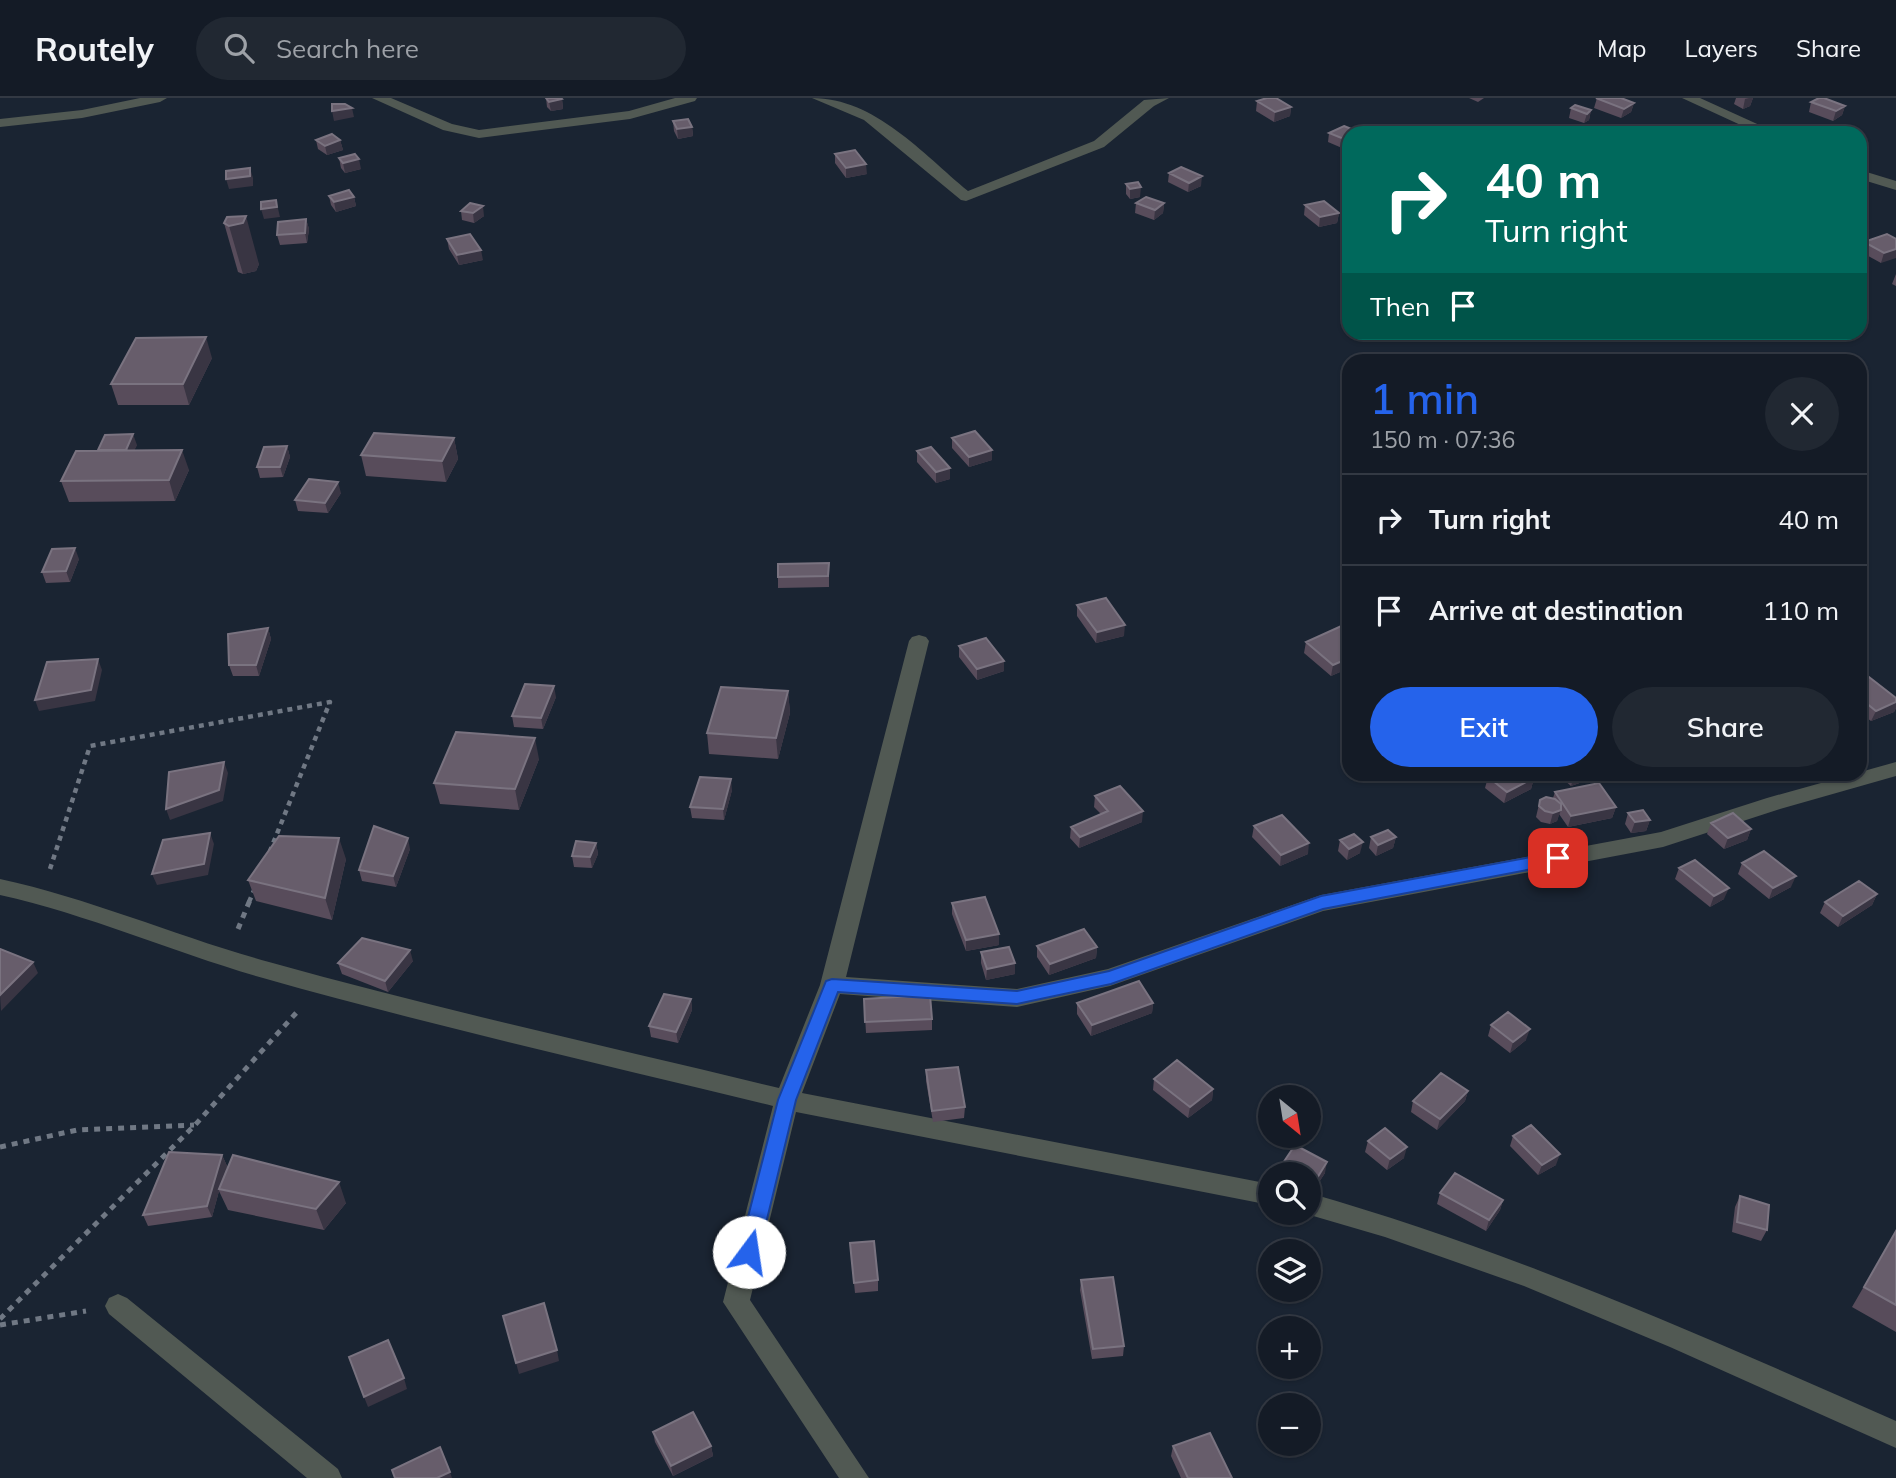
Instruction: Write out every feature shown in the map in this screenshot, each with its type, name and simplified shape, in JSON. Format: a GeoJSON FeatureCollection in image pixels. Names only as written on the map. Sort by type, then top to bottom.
{"type":"FeatureCollection","features":[{"type":"Feature","properties":{"kind":"street"},"geometry":{"type":"LineString","coordinates":[[0,123],[82,114],[160,98]]}},
{"type":"Feature","properties":{"kind":"street"},"geometry":{"type":"LineString","coordinates":[[379,98],[448,127],[479,134],[630,116],[690,98]]}},
{"type":"Feature","properties":{"kind":"street"},"geometry":{"type":"LineString","coordinates":[[819,98],[869,117],[966,197],[1098,144],[1149,103],[1162,98]]}},
{"type":"Feature","properties":{"kind":"street"},"geometry":{"type":"LineString","coordinates":[[1689,98],[1754,126]]}},
{"type":"Feature","properties":{"kind":"street"},"geometry":{"type":"LineString","coordinates":[[1867,176],[1896,186]]}},
{"type":"Feature","properties":{"kind":"street"},"geometry":{"type":"LineString","coordinates":[[855,1478],[736,1302],[787,1100],[832,985],[919,641]]}},
{"type":"Feature","properties":{"kind":"street"},"geometry":{"type":"LineString","coordinates":[[1867,778],[1896,769]]}},
{"type":"Feature","properties":{"kind":"street"},"geometry":{"type":"LineString","coordinates":[[832,985],[1017,998],[1111,977],[1321,903],[1663,839],[1856,781]]}},
{"type":"Feature","properties":{"kind":"street"},"geometry":{"type":"LineString","coordinates":[[0,887],[41,896],[226,959],[322,986],[787,1100],[1258,1192]]}},
{"type":"Feature","properties":{"kind":"street"},"geometry":{"type":"LineString","coordinates":[[1321,1207],[1468,1252],[1574,1293],[1896,1435]]}},
{"type":"Feature","properties":{"kind":"street"},"geometry":{"type":"LineString","coordinates":[[118,1306],[328,1478]]}},
{"type":"Feature","properties":{"kind":"path"},"geometry":{"type":"LineString","coordinates":[[41,896],[90,746],[330,702],[268,856]]}},
{"type":"Feature","properties":{"kind":"path"},"geometry":{"type":"LineString","coordinates":[[226,959],[257,882]]}},
{"type":"Feature","properties":{"kind":"path"},"geometry":{"type":"LineString","coordinates":[[0,1319],[195,1125],[322,986]]}},
{"type":"Feature","properties":{"kind":"path"},"geometry":{"type":"LineString","coordinates":[[0,1147],[77,1130],[195,1125]]}},
{"type":"Feature","properties":{"kind":"path"},"geometry":{"type":"LineString","coordinates":[[0,1325],[118,1306]]}},
{"type":"Feature","properties":{"kind":"building"},"geometry":{"type":"Polygon","coordinates":[[[546,98],[561,98],[562,99],[549,102],[546,98]]]}},
{"type":"Feature","properties":{"kind":"building"},"geometry":{"type":"Polygon","coordinates":[[[1276,98],[1291,107],[1275,112],[1257,101],[1276,98]]]}},
{"type":"Feature","properties":{"kind":"building"},"geometry":{"type":"Polygon","coordinates":[[[1596,98],[1621,98],[1634,103],[1624,109],[1596,98]]]}},
{"type":"Feature","properties":{"kind":"building"},"geometry":{"type":"Polygon","coordinates":[[[1819,98],[1845,106],[1836,111],[1811,102],[1819,98]]]}},
{"type":"Feature","properties":{"kind":"building"},"geometry":{"type":"Polygon","coordinates":[[[332,104],[345,104],[352,108],[332,111],[332,104]]]}},
{"type":"Feature","properties":{"kind":"building"},"geometry":{"type":"Polygon","coordinates":[[[1575,105],[1591,110],[1587,114],[1571,108],[1575,105]]]}},
{"type":"Feature","properties":{"kind":"building"},"geometry":{"type":"Polygon","coordinates":[[[688,119],[692,127],[677,129],[673,121],[688,119]]]}},
{"type":"Feature","properties":{"kind":"building"},"geometry":{"type":"Polygon","coordinates":[[[1342,127],[1342,138],[1329,133],[1342,127]]]}},
{"type":"Feature","properties":{"kind":"building"},"geometry":{"type":"Polygon","coordinates":[[[332,134],[340,140],[325,146],[316,140],[332,134]]]}},
{"type":"Feature","properties":{"kind":"building"},"geometry":{"type":"Polygon","coordinates":[[[855,150],[866,164],[846,168],[835,154],[855,150]]]}},
{"type":"Feature","properties":{"kind":"building"},"geometry":{"type":"Polygon","coordinates":[[[355,154],[359,159],[343,163],[339,158],[355,154]]]}},
{"type":"Feature","properties":{"kind":"building"},"geometry":{"type":"Polygon","coordinates":[[[1181,167],[1202,176],[1189,183],[1169,173],[1181,167]]]}},
{"type":"Feature","properties":{"kind":"building"},"geometry":{"type":"Polygon","coordinates":[[[250,168],[250,176],[226,179],[226,171],[250,168]]]}},
{"type":"Feature","properties":{"kind":"building"},"geometry":{"type":"Polygon","coordinates":[[[1138,182],[1141,187],[1130,189],[1126,184],[1138,182]]]}},
{"type":"Feature","properties":{"kind":"building"},"geometry":{"type":"Polygon","coordinates":[[[349,190],[354,197],[334,202],[329,196],[349,190]]]}},
{"type":"Feature","properties":{"kind":"building"},"geometry":{"type":"Polygon","coordinates":[[[1146,197],[1164,203],[1155,210],[1136,203],[1146,197]]]}},
{"type":"Feature","properties":{"kind":"building"},"geometry":{"type":"Polygon","coordinates":[[[276,200],[277,207],[261,209],[261,202],[276,200]]]}},
{"type":"Feature","properties":{"kind":"building"},"geometry":{"type":"Polygon","coordinates":[[[1324,201],[1339,213],[1320,217],[1305,205],[1324,201]]]}},
{"type":"Feature","properties":{"kind":"building"},"geometry":{"type":"Polygon","coordinates":[[[470,203],[483,206],[473,213],[461,211],[470,203]]]}},
{"type":"Feature","properties":{"kind":"building"},"geometry":{"type":"Polygon","coordinates":[[[246,216],[243,223],[229,226],[224,223],[227,217],[246,216]]]}},
{"type":"Feature","properties":{"kind":"building"},"geometry":{"type":"Polygon","coordinates":[[[306,219],[305,233],[277,235],[278,222],[306,219]]]}},
{"type":"Feature","properties":{"kind":"building"},"geometry":{"type":"Polygon","coordinates":[[[470,234],[481,250],[457,255],[447,239],[470,234]]]}},
{"type":"Feature","properties":{"kind":"building"},"geometry":{"type":"Polygon","coordinates":[[[1887,234],[1896,239],[1896,249],[1884,253],[1867,244],[1867,241],[1887,234]]]}},
{"type":"Feature","properties":{"kind":"building"},"geometry":{"type":"Polygon","coordinates":[[[206,337],[183,384],[111,384],[136,338],[206,337]]]}},
{"type":"Feature","properties":{"kind":"building"},"geometry":{"type":"Polygon","coordinates":[[[975,431],[992,450],[969,457],[952,438],[975,431]]]}},
{"type":"Feature","properties":{"kind":"building"},"geometry":{"type":"Polygon","coordinates":[[[374,433],[454,438],[442,461],[361,455],[374,433]]]}},
{"type":"Feature","properties":{"kind":"building"},"geometry":{"type":"Polygon","coordinates":[[[133,434],[126,450],[98,450],[105,435],[133,434]]]}},
{"type":"Feature","properties":{"kind":"building"},"geometry":{"type":"Polygon","coordinates":[[[287,446],[280,467],[257,467],[264,447],[287,446]]]}},
{"type":"Feature","properties":{"kind":"building"},"geometry":{"type":"Polygon","coordinates":[[[931,447],[950,468],[936,472],[917,451],[931,447]]]}},
{"type":"Feature","properties":{"kind":"building"},"geometry":{"type":"Polygon","coordinates":[[[182,450],[169,480],[61,481],[76,451],[182,450]]]}},
{"type":"Feature","properties":{"kind":"building"},"geometry":{"type":"Polygon","coordinates":[[[309,479],[338,482],[325,503],[295,500],[309,479]]]}},
{"type":"Feature","properties":{"kind":"building"},"geometry":{"type":"Polygon","coordinates":[[[75,548],[66,571],[42,572],[52,549],[75,548]]]}},
{"type":"Feature","properties":{"kind":"building"},"geometry":{"type":"Polygon","coordinates":[[[829,563],[828,576],[778,577],[778,564],[829,563]]]}},
{"type":"Feature","properties":{"kind":"building"},"geometry":{"type":"Polygon","coordinates":[[[1106,598],[1125,625],[1097,632],[1077,605],[1106,598]]]}},
{"type":"Feature","properties":{"kind":"building"},"geometry":{"type":"Polygon","coordinates":[[[1342,626],[1342,661],[1333,665],[1306,642],[1342,626]]]}},
{"type":"Feature","properties":{"kind":"building"},"geometry":{"type":"Polygon","coordinates":[[[268,628],[256,665],[229,665],[228,634],[268,628]]]}},
{"type":"Feature","properties":{"kind":"building"},"geometry":{"type":"Polygon","coordinates":[[[986,638],[1004,661],[977,669],[959,646],[986,638]]]}},
{"type":"Feature","properties":{"kind":"building"},"geometry":{"type":"Polygon","coordinates":[[[98,659],[91,690],[35,700],[47,662],[98,659]]]}},
{"type":"Feature","properties":{"kind":"building"},"geometry":{"type":"Polygon","coordinates":[[[1867,675],[1896,698],[1896,702],[1876,711],[1867,704],[1867,675]]]}},
{"type":"Feature","properties":{"kind":"building"},"geometry":{"type":"Polygon","coordinates":[[[525,684],[554,686],[541,718],[512,716],[525,684]]]}},
{"type":"Feature","properties":{"kind":"building"},"geometry":{"type":"Polygon","coordinates":[[[721,687],[788,691],[776,738],[707,733],[721,687]]]}},
{"type":"Feature","properties":{"kind":"building"},"geometry":{"type":"Polygon","coordinates":[[[456,732],[535,738],[515,789],[434,783],[456,732]]]}},
{"type":"Feature","properties":{"kind":"building"},"geometry":{"type":"Polygon","coordinates":[[[224,762],[219,790],[166,809],[169,772],[224,762]]]}},
{"type":"Feature","properties":{"kind":"building"},"geometry":{"type":"Polygon","coordinates":[[[700,777],[731,779],[723,809],[690,807],[700,777]]]}},
{"type":"Feature","properties":{"kind":"building"},"geometry":{"type":"Polygon","coordinates":[[[1493,781],[1528,781],[1507,792],[1493,781]]]}},
{"type":"Feature","properties":{"kind":"building"},"geometry":{"type":"Polygon","coordinates":[[[1599,783],[1616,807],[1571,816],[1555,792],[1599,783]]]}},
{"type":"Feature","properties":{"kind":"building"},"geometry":{"type":"Polygon","coordinates":[[[1120,786],[1143,811],[1080,837],[1071,827],[1108,811],[1095,796],[1120,786]]]}},
{"type":"Feature","properties":{"kind":"building"},"geometry":{"type":"Polygon","coordinates":[[[1546,797],[1561,804],[1561,810],[1553,813],[1539,806],[1540,800],[1546,797]]]}},
{"type":"Feature","properties":{"kind":"building"},"geometry":{"type":"Polygon","coordinates":[[[1643,810],[1650,820],[1635,822],[1628,813],[1643,810]]]}},
{"type":"Feature","properties":{"kind":"building"},"geometry":{"type":"Polygon","coordinates":[[[1733,813],[1751,829],[1728,838],[1711,823],[1733,813]]]}},
{"type":"Feature","properties":{"kind":"building"},"geometry":{"type":"Polygon","coordinates":[[[1282,815],[1309,843],[1281,855],[1254,826],[1282,815]]]}},
{"type":"Feature","properties":{"kind":"building"},"geometry":{"type":"Polygon","coordinates":[[[374,826],[408,838],[393,876],[359,870],[374,826]]]}},
{"type":"Feature","properties":{"kind":"building"},"geometry":{"type":"Polygon","coordinates":[[[1388,830],[1396,837],[1378,845],[1371,837],[1388,830]]]}},
{"type":"Feature","properties":{"kind":"building"},"geometry":{"type":"Polygon","coordinates":[[[210,833],[204,864],[152,874],[163,840],[210,833]]]}},
{"type":"Feature","properties":{"kind":"building"},"geometry":{"type":"Polygon","coordinates":[[[1354,834],[1363,842],[1349,849],[1340,840],[1354,834]]]}},
{"type":"Feature","properties":{"kind":"building"},"geometry":{"type":"Polygon","coordinates":[[[279,836],[339,838],[325,898],[248,880],[279,836]]]}},
{"type":"Feature","properties":{"kind":"building"},"geometry":{"type":"Polygon","coordinates":[[[576,841],[596,843],[590,857],[572,856],[576,841]]]}},
{"type":"Feature","properties":{"kind":"building"},"geometry":{"type":"Polygon","coordinates":[[[1764,851],[1796,876],[1773,888],[1742,863],[1764,851]]]}},
{"type":"Feature","properties":{"kind":"building"},"geometry":{"type":"Polygon","coordinates":[[[1695,860],[1729,888],[1714,896],[1679,868],[1695,860]]]}},
{"type":"Feature","properties":{"kind":"building"},"geometry":{"type":"Polygon","coordinates":[[[1859,881],[1877,894],[1843,916],[1825,902],[1859,881]]]}},
{"type":"Feature","properties":{"kind":"building"},"geometry":{"type":"Polygon","coordinates":[[[985,897],[999,934],[966,940],[952,903],[985,897]]]}},
{"type":"Feature","properties":{"kind":"building"},"geometry":{"type":"Polygon","coordinates":[[[1084,929],[1097,947],[1050,964],[1037,946],[1084,929]]]}},
{"type":"Feature","properties":{"kind":"building"},"geometry":{"type":"Polygon","coordinates":[[[362,938],[410,950],[385,981],[338,963],[362,938]]]}},
{"type":"Feature","properties":{"kind":"building"},"geometry":{"type":"Polygon","coordinates":[[[1009,947],[1015,963],[987,969],[981,952],[1009,947]]]}},
{"type":"Feature","properties":{"kind":"building"},"geometry":{"type":"Polygon","coordinates":[[[0,949],[33,962],[0,995],[0,949]]]}},
{"type":"Feature","properties":{"kind":"building"},"geometry":{"type":"Polygon","coordinates":[[[1139,981],[1153,1003],[1092,1025],[1077,1003],[1139,981]]]}},
{"type":"Feature","properties":{"kind":"building"},"geometry":{"type":"Polygon","coordinates":[[[664,994],[691,999],[676,1032],[649,1026],[664,994]]]}},
{"type":"Feature","properties":{"kind":"building"},"geometry":{"type":"Polygon","coordinates":[[[930,995],[932,1019],[865,1022],[864,999],[930,995]]]}},
{"type":"Feature","properties":{"kind":"building"},"geometry":{"type":"Polygon","coordinates":[[[1508,1012],[1530,1029],[1513,1042],[1491,1025],[1508,1012]]]}},
{"type":"Feature","properties":{"kind":"building"},"geometry":{"type":"Polygon","coordinates":[[[1177,1060],[1213,1089],[1190,1107],[1154,1079],[1177,1060]]]}},
{"type":"Feature","properties":{"kind":"building"},"geometry":{"type":"Polygon","coordinates":[[[958,1067],[965,1107],[932,1111],[926,1070],[958,1067]]]}},
{"type":"Feature","properties":{"kind":"building"},"geometry":{"type":"Polygon","coordinates":[[[1441,1073],[1468,1091],[1440,1119],[1413,1101],[1441,1073]]]}},
{"type":"Feature","properties":{"kind":"building"},"geometry":{"type":"Polygon","coordinates":[[[1531,1125],[1560,1154],[1542,1165],[1513,1136],[1531,1125]]]}},
{"type":"Feature","properties":{"kind":"building"},"geometry":{"type":"Polygon","coordinates":[[[1385,1128],[1407,1147],[1390,1159],[1368,1141],[1385,1128]]]}},
{"type":"Feature","properties":{"kind":"building"},"geometry":{"type":"Polygon","coordinates":[[[1293,1148],[1301,1148],[1327,1162],[1321,1172],[1321,1162],[1284,1162],[1293,1148]]]}},
{"type":"Feature","properties":{"kind":"building"},"geometry":{"type":"Polygon","coordinates":[[[169,1152],[222,1155],[207,1206],[143,1215],[169,1152]]]}},
{"type":"Feature","properties":{"kind":"building"},"geometry":{"type":"Polygon","coordinates":[[[233,1155],[339,1182],[316,1209],[219,1189],[233,1155]]]}},
{"type":"Feature","properties":{"kind":"building"},"geometry":{"type":"Polygon","coordinates":[[[1455,1173],[1503,1200],[1489,1220],[1440,1193],[1455,1173]]]}},
{"type":"Feature","properties":{"kind":"building"},"geometry":{"type":"Polygon","coordinates":[[[1740,1196],[1769,1205],[1767,1230],[1737,1222],[1740,1196]]]}},
{"type":"Feature","properties":{"kind":"building"},"geometry":{"type":"Polygon","coordinates":[[[1896,1231],[1896,1305],[1864,1287],[1896,1231]]]}},
{"type":"Feature","properties":{"kind":"building"},"geometry":{"type":"Polygon","coordinates":[[[874,1241],[878,1280],[854,1283],[850,1243],[874,1241]]]}},
{"type":"Feature","properties":{"kind":"building"},"geometry":{"type":"Polygon","coordinates":[[[1113,1277],[1124,1346],[1093,1349],[1081,1280],[1113,1277]]]}},
{"type":"Feature","properties":{"kind":"building"},"geometry":{"type":"Polygon","coordinates":[[[544,1303],[557,1350],[516,1363],[503,1316],[544,1303]]]}},
{"type":"Feature","properties":{"kind":"building"},"geometry":{"type":"Polygon","coordinates":[[[388,1340],[404,1378],[364,1397],[349,1357],[388,1340]]]}},
{"type":"Feature","properties":{"kind":"building"},"geometry":{"type":"Polygon","coordinates":[[[693,1412],[711,1446],[671,1466],[653,1432],[693,1412]]]}},
{"type":"Feature","properties":{"kind":"building"},"geometry":{"type":"Polygon","coordinates":[[[1210,1433],[1232,1478],[1188,1478],[1173,1446],[1210,1433]]]}},
{"type":"Feature","properties":{"kind":"building"},"geometry":{"type":"Polygon","coordinates":[[[440,1447],[450,1472],[437,1478],[395,1478],[392,1470],[440,1447]]]}},
{"type":"Feature","properties":{"kind":"route"},"geometry":{"type":"LineString","coordinates":[[749,1252],[787,1100],[832,985],[1017,998],[1111,977],[1321,903],[1558,858]]}}]}
